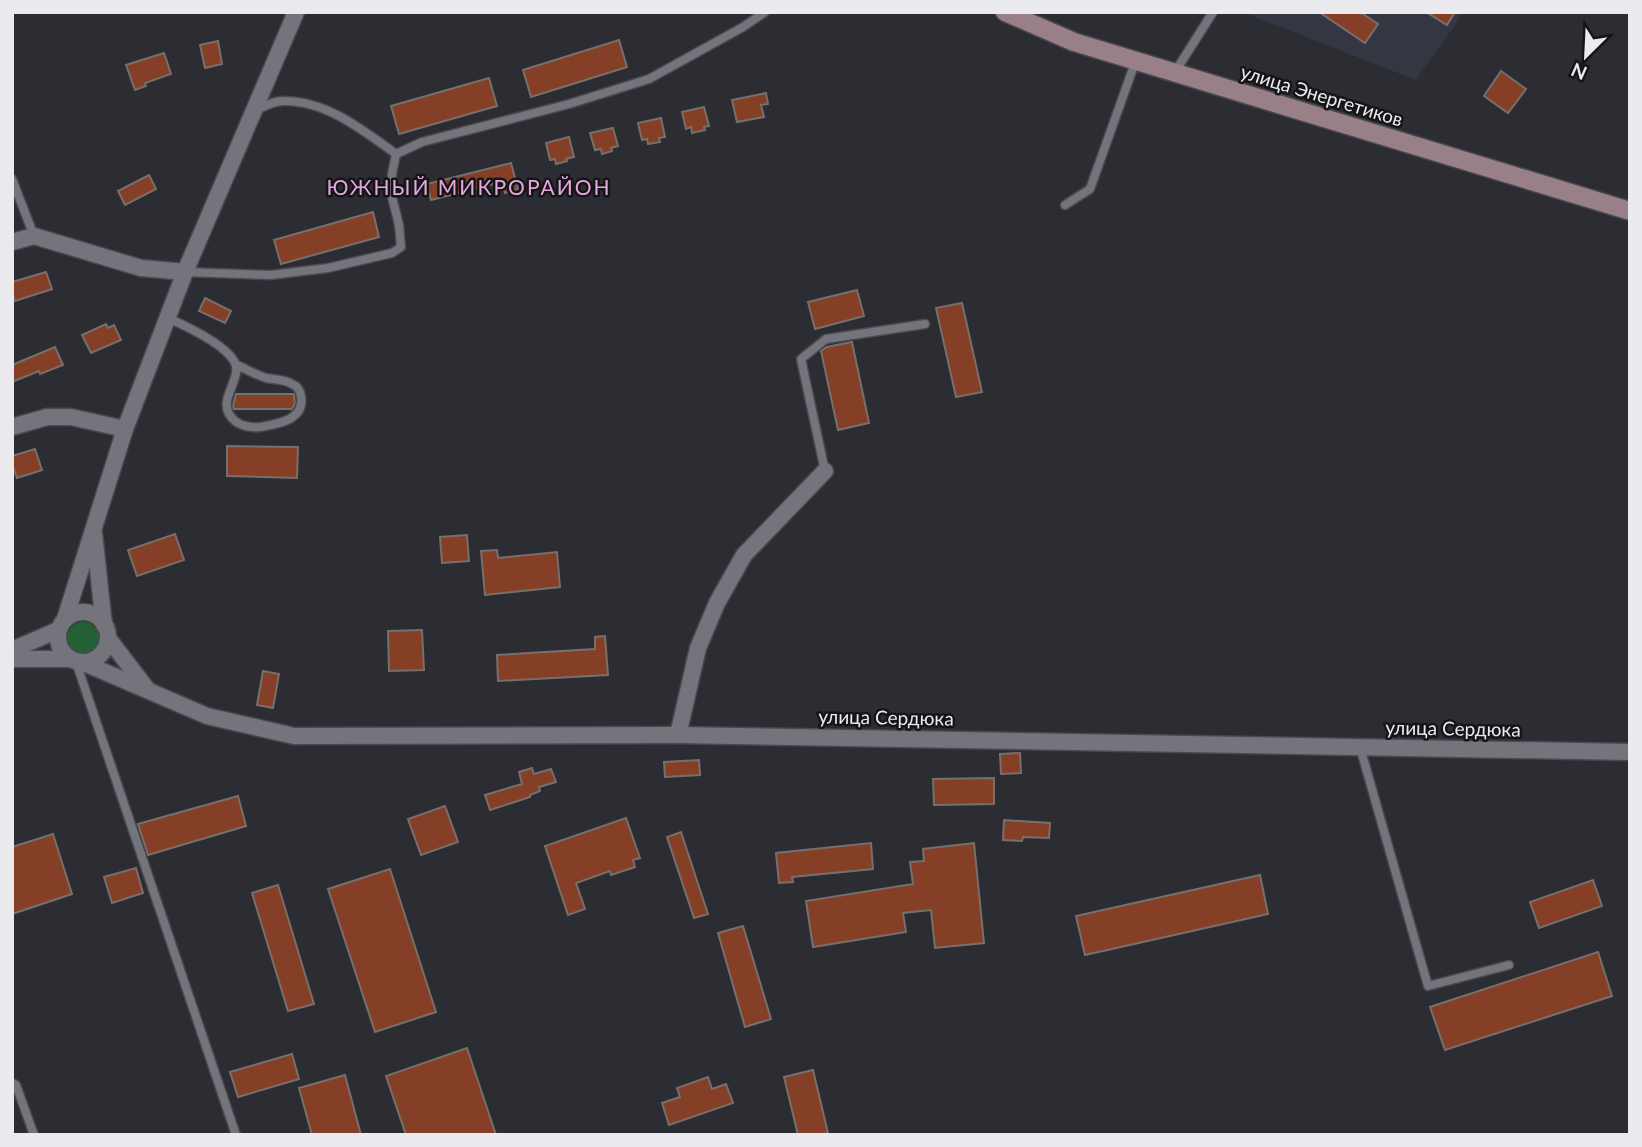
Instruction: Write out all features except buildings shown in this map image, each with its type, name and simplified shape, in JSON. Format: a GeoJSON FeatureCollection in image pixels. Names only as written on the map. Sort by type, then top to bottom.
{"type":"FeatureCollection","features":[{"type":"Feature","properties":{"kind":"main road","name":"улица Энергетиков"},"geometry":{"type":"LineString","coordinates":[[1005,12],[1074,42],[1630,211]]}},
{"type":"Feature","properties":{"kind":"street"},"geometry":{"type":"LineString","coordinates":[[76,661],[63,653],[57,638],[125,429],[185,272],[296,12]]}},
{"type":"Feature","properties":{"kind":"street"},"geometry":{"type":"LineString","coordinates":[[12,242],[34,236],[141,268],[185,272]]}},
{"type":"Feature","properties":{"kind":"street"},"geometry":{"type":"LineString","coordinates":[[12,427],[47,417],[71,417],[125,429]]}},
{"type":"Feature","properties":{"kind":"street"},"geometry":{"type":"LineString","coordinates":[[678,735],[698,648],[717,603],[744,555],[825,471]]}},
{"type":"Feature","properties":{"kind":"street"},"geometry":{"type":"LineString","coordinates":[[12,659],[91,661],[103,652],[106,631],[93,528]]}},
{"type":"Feature","properties":{"kind":"street"},"geometry":{"type":"LineString","coordinates":[[12,650],[62,625],[71,615],[86,612],[93,614],[148,691]]}},
{"type":"Feature","properties":{"kind":"street","name":"улица Сердюка"},"geometry":{"type":"LineString","coordinates":[[76,661],[207,716],[294,736],[678,735],[1630,752]]}},
{"type":"Feature","properties":{"kind":"lane"},"geometry":{"type":"LineString","coordinates":[[396,154],[422,142],[569,104],[649,79],[765,12]]}},
{"type":"Feature","properties":{"kind":"lane"},"geometry":{"type":"LineString","coordinates":[[1175,72],[1213,12]]}},
{"type":"Feature","properties":{"kind":"lane"},"geometry":{"type":"LineString","coordinates":[[1065,205],[1090,189],[1136,61]]}},
{"type":"Feature","properties":{"kind":"lane"},"geometry":{"type":"LineString","coordinates":[[253,111],[282,100],[323,109],[363,130],[396,154]]}},
{"type":"Feature","properties":{"kind":"lane"},"geometry":{"type":"LineString","coordinates":[[185,272],[271,275],[328,268],[391,253],[401,247],[392,197],[392,174],[396,154]]}},
{"type":"Feature","properties":{"kind":"lane"},"geometry":{"type":"LineString","coordinates":[[12,179],[34,236]]}},
{"type":"Feature","properties":{"kind":"lane"},"geometry":{"type":"LineString","coordinates":[[168,317],[216,344],[234,360],[235,378],[227,403],[228,412],[238,423],[254,428],[268,426],[284,422],[298,413],[302,400],[300,390],[293,384],[261,376],[236,365]]}},
{"type":"Feature","properties":{"kind":"lane"},"geometry":{"type":"LineString","coordinates":[[825,471],[801,359],[826,339],[926,324]]}},
{"type":"Feature","properties":{"kind":"lane"},"geometry":{"type":"LineString","coordinates":[[76,661],[236,1135]]}},
{"type":"Feature","properties":{"kind":"lane"},"geometry":{"type":"LineString","coordinates":[[1360,747],[1428,986],[1508,965]]}},
{"type":"Feature","properties":{"kind":"lane"},"geometry":{"type":"LineString","coordinates":[[12,1083],[16,1085],[34,1135]]}},
{"type":"Feature","properties":{"kind":"shaded area"},"geometry":{"type":"Polygon","coordinates":[[[1242,12],[1464,12],[1416,80],[1242,12]]]}},
{"type":"Feature","properties":{"kind":"green space"},"geometry":{"type":"Polygon","coordinates":[[[83,622],[94,627],[99,638],[94,649],[83,654],[72,649],[67,638],[72,627],[83,622]]]}},
{"type":"Feature","properties":{"kind":"district","name":"ЮЖНЫЙ МИКРОРАЙОН"},"geometry":{"type":"Point","coordinates":[469,186]}}]}
